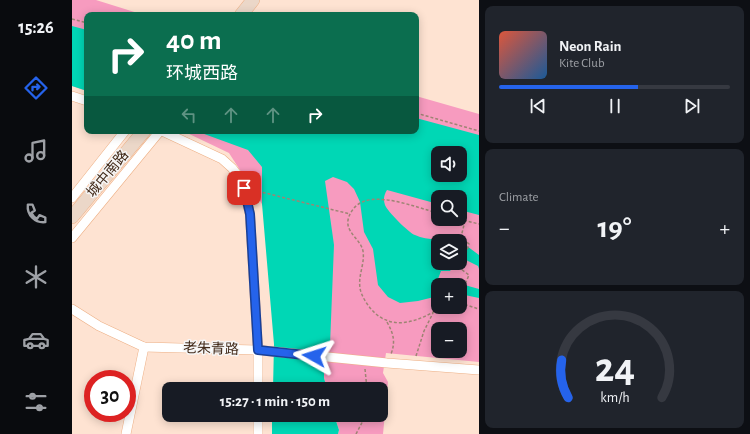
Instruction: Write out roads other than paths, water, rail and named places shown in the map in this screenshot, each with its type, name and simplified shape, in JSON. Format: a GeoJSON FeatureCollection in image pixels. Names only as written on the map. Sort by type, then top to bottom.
{"type":"FeatureCollection","features":[{"type":"Feature","properties":{"kind":"main road","name":"城中南路"},"geometry":{"type":"LineString","coordinates":[[72,217],[141,134]]}},
{"type":"Feature","properties":{"kind":"street"},"geometry":{"type":"LineString","coordinates":[[72,96],[84,100]]}},
{"type":"Feature","properties":{"kind":"street"},"geometry":{"type":"LineString","coordinates":[[72,198],[123,134]]}},
{"type":"Feature","properties":{"kind":"street"},"geometry":{"type":"LineString","coordinates":[[72,238],[159,134]]}},
{"type":"Feature","properties":{"kind":"street"},"geometry":{"type":"LineString","coordinates":[[168,134],[222,159],[239,177],[247,197],[250,214],[258,350],[258,382]]}},
{"type":"Feature","properties":{"kind":"street","name":"老朱青路"},"geometry":{"type":"LineString","coordinates":[[72,309],[99,326],[144,347],[258,350],[364,361],[479,370]]}},
{"type":"Feature","properties":{"kind":"street"},"geometry":{"type":"LineString","coordinates":[[126,434],[144,347]]}},
{"type":"Feature","properties":{"kind":"street"},"geometry":{"type":"LineString","coordinates":[[258,422],[258,434]]}},
{"type":"Feature","properties":{"kind":"water"},"geometry":{"type":"Polygon","coordinates":[[[72,26],[84,29],[84,90],[72,86],[72,26]]]}},
{"type":"Feature","properties":{"kind":"water"},"geometry":{"type":"Polygon","coordinates":[[[419,119],[479,135],[479,215],[467,212],[467,190],[431,190],[431,202],[387,190],[385,195],[385,205],[398,222],[412,233],[420,237],[431,239],[431,270],[451,270],[441,271],[438,278],[431,278],[431,298],[400,303],[388,297],[378,285],[373,249],[364,232],[360,202],[354,189],[347,182],[333,177],[325,181],[334,245],[330,345],[324,350],[325,382],[273,382],[274,344],[262,204],[262,167],[248,150],[204,134],[419,134],[419,119]]]}},
{"type":"Feature","properties":{"kind":"water"},"geometry":{"type":"Polygon","coordinates":[[[467,246],[479,255],[479,269],[478,266],[467,260],[467,246]]]}},
{"type":"Feature","properties":{"kind":"water"},"geometry":{"type":"Polygon","coordinates":[[[467,286],[479,289],[479,298],[467,295],[467,286]]]}},
{"type":"Feature","properties":{"kind":"water"},"geometry":{"type":"Polygon","coordinates":[[[272,422],[336,422],[339,430],[338,434],[272,434],[272,422]]]}}]}
